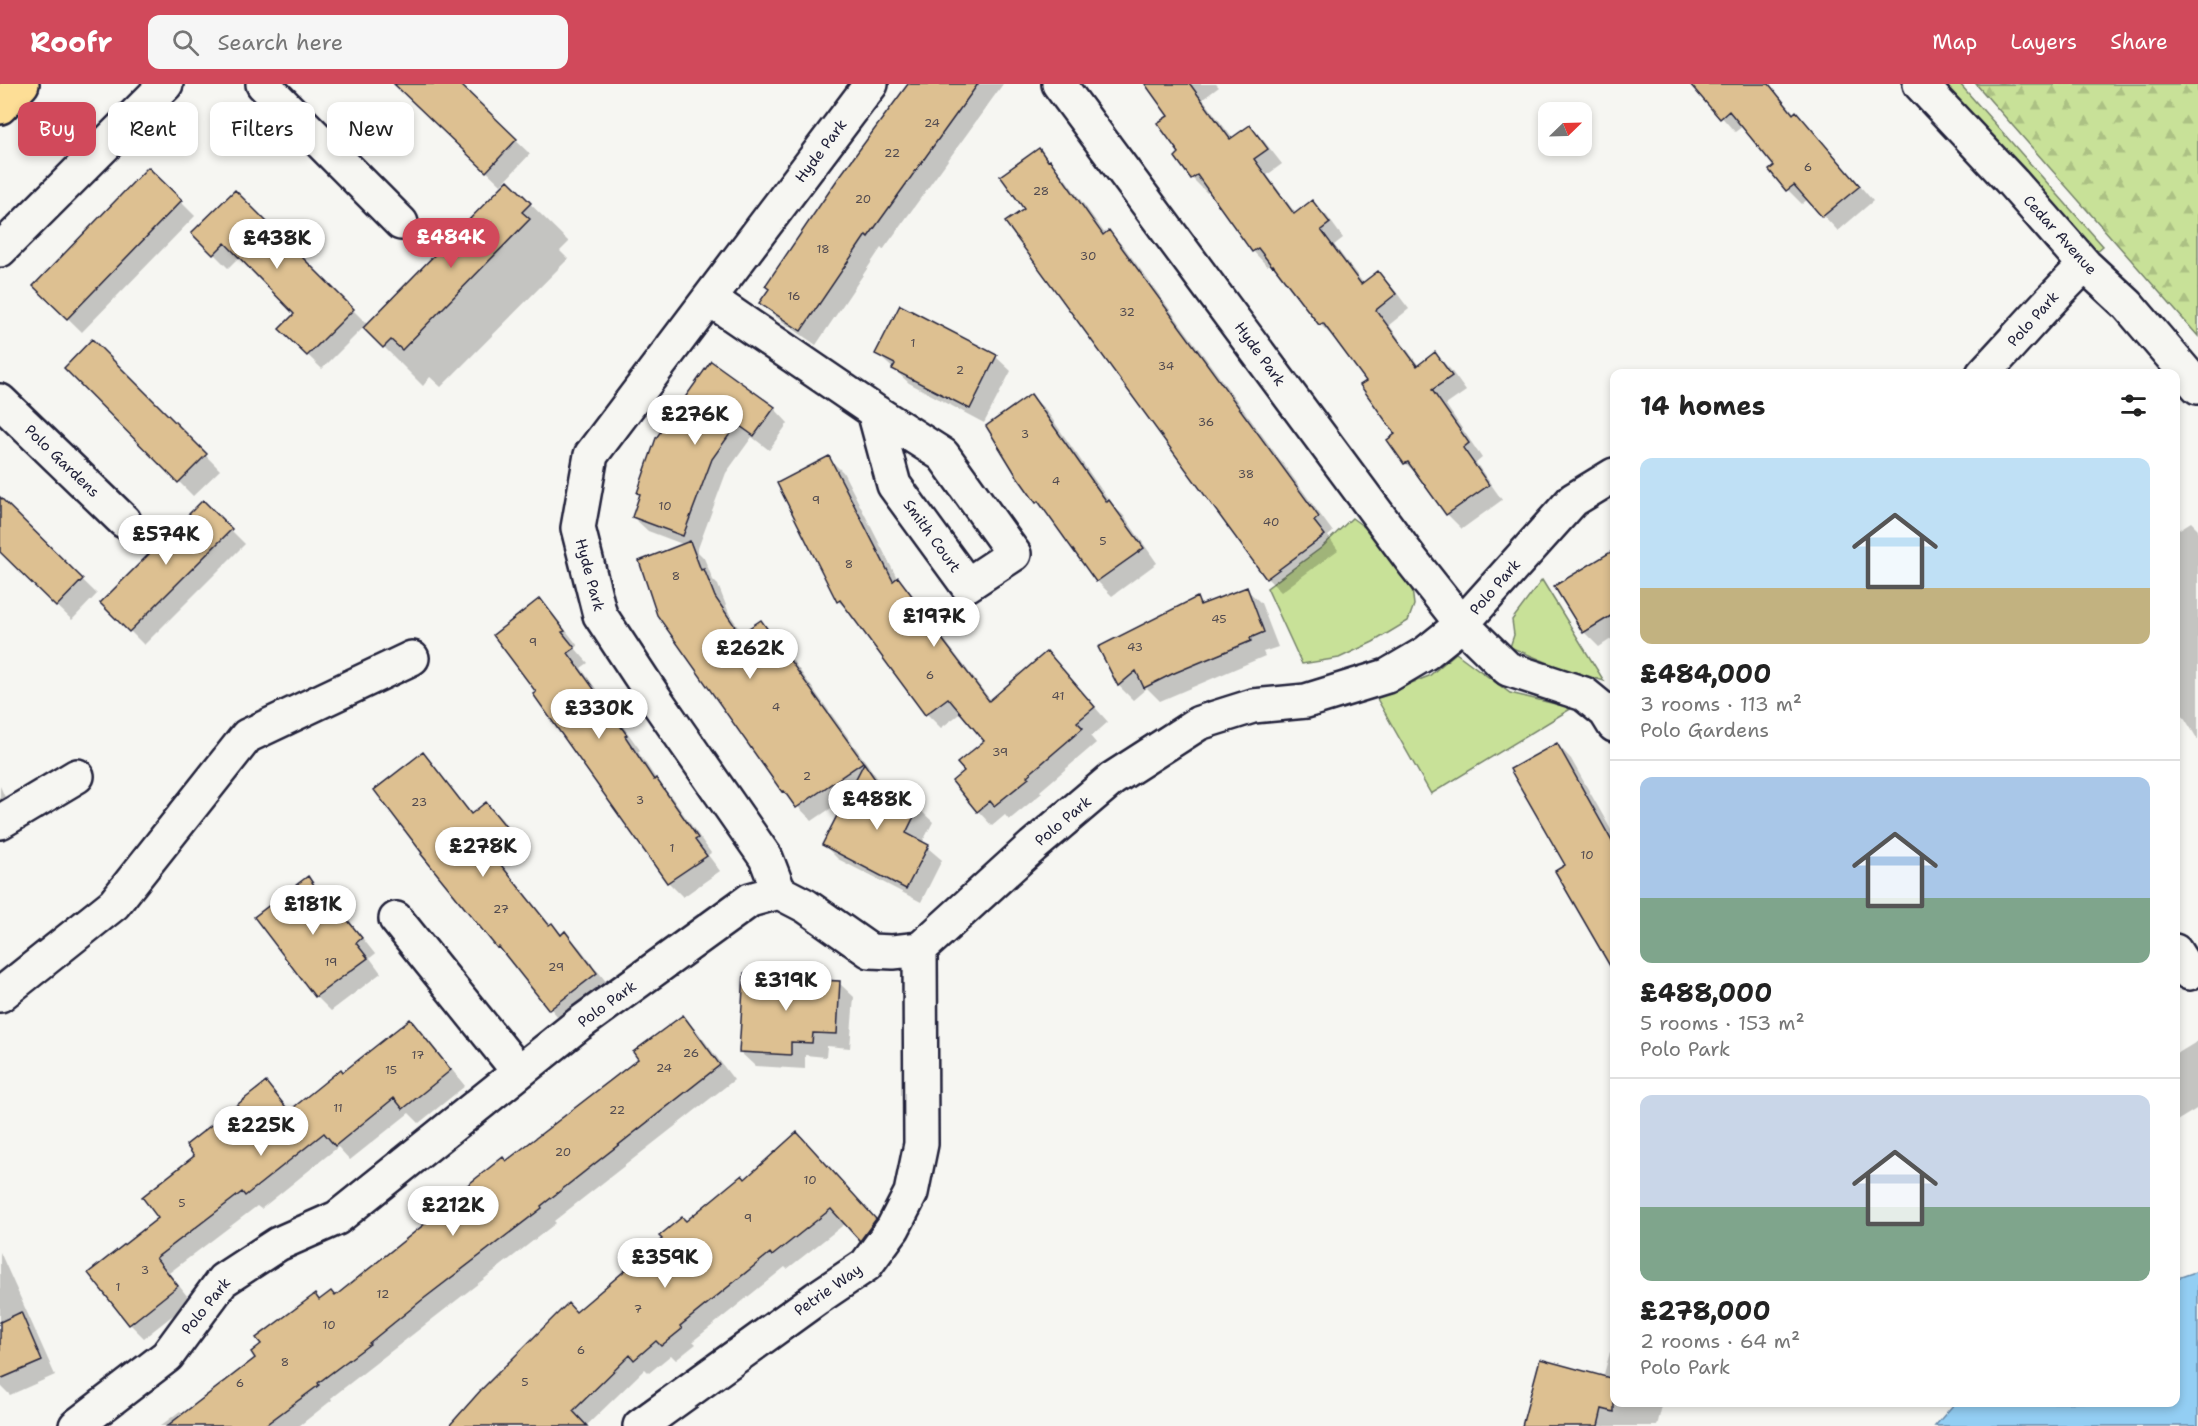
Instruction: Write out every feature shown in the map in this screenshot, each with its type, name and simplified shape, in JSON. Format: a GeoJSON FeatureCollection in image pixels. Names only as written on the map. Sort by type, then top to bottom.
{"type":"FeatureCollection","features":[{"type":"Feature","properties":{"kind":"main road"},"geometry":{"type":"LineString","coordinates":[[0,107],[22,84]]}},
{"type":"Feature","properties":{"kind":"street"},"geometry":{"type":"LineString","coordinates":[[0,250],[166,84]]}},
{"type":"Feature","properties":{"kind":"street"},"geometry":{"type":"LineString","coordinates":[[263,84],[401,223]]}},
{"type":"Feature","properties":{"kind":"street","name":"Hyde Park"},"geometry":{"type":"LineString","coordinates":[[779,892],[766,858],[600,615],[578,528],[591,455],[871,84]]}},
{"type":"Feature","properties":{"kind":"street","name":"Hyde Park"},"geometry":{"type":"LineString","coordinates":[[1059,84],[1413,562],[1462,624],[1508,669],[1584,694],[1606,712],[1610,718]]}},
{"type":"Feature","properties":{"kind":"street","name":"Cedar Avenue"},"geometry":{"type":"LineString","coordinates":[[1920,84],[2013,183],[2085,265],[2128,305],[2198,387]]}},
{"type":"Feature","properties":{"kind":"street","name":"Polo Park"},"geometry":{"type":"LineString","coordinates":[[1988,369],[2053,296],[2085,265]]}},
{"type":"Feature","properties":{"kind":"street","name":"Smith Court"},"geometry":{"type":"LineString","coordinates":[[710,299],[874,411],[943,455],[1014,554],[967,585],[894,484],[874,411]]}},
{"type":"Feature","properties":{"kind":"street","name":"Polo Gardens"},"geometry":{"type":"LineString","coordinates":[[0,401],[124,521]]}},
{"type":"Feature","properties":{"kind":"street","name":"Polo Park"},"geometry":{"type":"LineString","coordinates":[[920,949],[1033,846],[1112,779],[1199,723],[1253,706],[1306,700],[1387,676],[1426,653],[1462,624],[1573,500],[1610,478]]}},
{"type":"Feature","properties":{"kind":"street"},"geometry":{"type":"LineString","coordinates":[[0,995],[114,904],[247,736],[412,658]]}},
{"type":"Feature","properties":{"kind":"street"},"geometry":{"type":"LineString","coordinates":[[0,822],[77,776]]}},
{"type":"Feature","properties":{"kind":"street"},"geometry":{"type":"LineString","coordinates":[[779,892],[807,906],[870,951],[893,952],[920,949]]}},
{"type":"Feature","properties":{"kind":"street","name":"Polo Park"},"geometry":{"type":"LineString","coordinates":[[76,1426],[167,1356],[224,1280],[278,1244],[337,1218],[579,1024],[750,900],[779,892]]}},
{"type":"Feature","properties":{"kind":"street"},"geometry":{"type":"LineString","coordinates":[[396,919],[519,1072]]}},
{"type":"Feature","properties":{"kind":"street","name":"Petrie Way"},"geometry":{"type":"LineString","coordinates":[[640,1426],[866,1265],[893,1228],[911,1193],[921,1144],[920,949]]}},
{"type":"Feature","properties":{"kind":"green space"},"geometry":{"type":"Polygon","coordinates":[[[1927,84],[1960,84],[2103,246],[2087,260],[1927,84]]]}},
{"type":"Feature","properties":{"kind":"green space"},"geometry":{"type":"Polygon","coordinates":[[[1976,84],[2198,84],[2198,336],[1976,84]]]}},
{"type":"Feature","properties":{"kind":"green space"},"geometry":{"type":"Polygon","coordinates":[[[1352,518],[1367,529],[1397,567],[1412,589],[1414,605],[1408,621],[1373,642],[1339,658],[1302,664],[1267,588],[1321,548],[1352,518]]]}},
{"type":"Feature","properties":{"kind":"green space"},"geometry":{"type":"Polygon","coordinates":[[[1542,580],[1604,681],[1558,667],[1510,647],[1514,635],[1512,620],[1542,580]]]}},
{"type":"Feature","properties":{"kind":"green space"},"geometry":{"type":"Polygon","coordinates":[[[1456,653],[1510,693],[1572,708],[1431,794],[1376,697],[1429,676],[1456,653]]]}},
{"type":"Feature","properties":{"kind":"water"},"geometry":{"type":"Polygon","coordinates":[[[2198,1271],[2198,1426],[1935,1426],[1952,1407],[2180,1407],[2180,1277],[2198,1271]]]}},
{"type":"Feature","properties":{"kind":"building"},"geometry":{"type":"Polygon","coordinates":[[[394,84],[460,84],[517,139],[486,172],[394,84]]]}},
{"type":"Feature","properties":{"kind":"building"},"geometry":{"type":"Polygon","coordinates":[[[908,84],[978,84],[868,237],[866,235],[801,331],[759,303],[769,289],[765,286],[837,180],[908,84]]]}},
{"type":"Feature","properties":{"kind":"building"},"geometry":{"type":"Polygon","coordinates":[[[1145,84],[1190,84],[1230,139],[1250,125],[1268,149],[1254,159],[1294,214],[1312,200],[1330,223],[1321,230],[1361,284],[1378,271],[1396,294],[1376,310],[1417,366],[1435,352],[1452,376],[1432,390],[1469,443],[1463,448],[1489,485],[1446,515],[1408,462],[1404,464],[1387,440],[1395,434],[1360,385],[1366,381],[1323,323],[1319,325],[1258,248],[1252,252],[1197,175],[1191,179],[1175,157],[1179,153],[1157,123],[1168,116],[1145,84]]]}},
{"type":"Feature","properties":{"kind":"building"},"geometry":{"type":"Polygon","coordinates":[[[1690,84],[1769,84],[1793,114],[1796,111],[1860,186],[1822,217],[1794,185],[1786,191],[1769,170],[1774,166],[1729,111],[1720,119],[1690,84]]]}},
{"type":"Feature","properties":{"kind":"building"},"geometry":{"type":"Polygon","coordinates":[[[1039,148],[1103,235],[1109,230],[1319,517],[1314,521],[1325,535],[1266,579],[1005,222],[1024,209],[1000,176],[1039,148]]]}},
{"type":"Feature","properties":{"kind":"building"},"geometry":{"type":"Polygon","coordinates":[[[148,167],[182,200],[67,319],[33,286],[148,167]]]}},
{"type":"Feature","properties":{"kind":"building"},"geometry":{"type":"Polygon","coordinates":[[[508,180],[531,203],[522,212],[530,219],[402,350],[391,340],[383,348],[363,328],[508,180]]]}},
{"type":"Feature","properties":{"kind":"building"},"geometry":{"type":"Polygon","coordinates":[[[235,190],[354,309],[307,356],[279,329],[294,314],[225,243],[213,255],[191,233],[235,190]]]}},
{"type":"Feature","properties":{"kind":"building"},"geometry":{"type":"Polygon","coordinates":[[[900,305],[997,355],[970,409],[892,369],[895,364],[875,354],[900,305]]]}},
{"type":"Feature","properties":{"kind":"building"},"geometry":{"type":"Polygon","coordinates":[[[92,339],[207,454],[178,483],[64,368],[92,339]]]}},
{"type":"Feature","properties":{"kind":"building"},"geometry":{"type":"Polygon","coordinates":[[[711,361],[775,407],[754,436],[737,424],[712,459],[683,536],[632,517],[640,494],[637,493],[656,438],[711,361]]]}},
{"type":"Feature","properties":{"kind":"building"},"geometry":{"type":"Polygon","coordinates":[[[1031,394],[1107,502],[1109,500],[1144,548],[1096,582],[1038,501],[1036,503],[1016,475],[986,426],[1031,394]]]}},
{"type":"Feature","properties":{"kind":"building"},"geometry":{"type":"Polygon","coordinates":[[[829,456],[893,581],[898,577],[919,605],[917,606],[989,701],[1047,651],[1095,707],[1077,722],[1083,728],[1027,776],[1029,778],[994,806],[990,801],[977,812],[952,781],[964,771],[957,763],[984,741],[948,698],[925,715],[840,600],[837,602],[777,483],[829,456]]]}},
{"type":"Feature","properties":{"kind":"building"},"geometry":{"type":"Polygon","coordinates":[[[0,497],[83,579],[56,607],[0,552],[0,497]]]}},
{"type":"Feature","properties":{"kind":"building"},"geometry":{"type":"Polygon","coordinates":[[[203,500],[232,529],[129,632],[100,603],[203,500]]]}},
{"type":"Feature","properties":{"kind":"building"},"geometry":{"type":"Polygon","coordinates":[[[690,541],[715,597],[740,634],[761,620],[863,762],[796,808],[784,791],[782,792],[657,615],[639,561],[690,541]]]}},
{"type":"Feature","properties":{"kind":"building"},"geometry":{"type":"Polygon","coordinates":[[[1610,552],[1610,616],[1583,633],[1554,586],[1610,552]]]}},
{"type":"Feature","properties":{"kind":"building"},"geometry":{"type":"Polygon","coordinates":[[[1247,587],[1264,632],[1250,638],[1251,641],[1144,688],[1136,671],[1118,686],[1098,647],[1197,597],[1200,605],[1247,587]]]}},
{"type":"Feature","properties":{"kind":"building"},"geometry":{"type":"Polygon","coordinates":[[[540,598],[575,648],[568,653],[627,735],[625,736],[654,780],[656,778],[698,838],[695,840],[707,856],[667,883],[533,694],[536,692],[493,635],[540,598]]]}},
{"type":"Feature","properties":{"kind":"building"},"geometry":{"type":"Polygon","coordinates":[[[1557,743],[1610,838],[1610,966],[1555,871],[1565,865],[1510,769],[1557,743]]]}},
{"type":"Feature","properties":{"kind":"building"},"geometry":{"type":"Polygon","coordinates":[[[423,752],[471,814],[486,802],[511,833],[489,850],[549,925],[552,923],[561,935],[565,931],[597,973],[549,1010],[421,854],[374,790],[423,752]]]}},
{"type":"Feature","properties":{"kind":"building"},"geometry":{"type":"Polygon","coordinates":[[[864,763],[879,785],[919,806],[906,833],[929,845],[906,889],[822,845],[864,763]]]}},
{"type":"Feature","properties":{"kind":"building"},"geometry":{"type":"Polygon","coordinates":[[[308,876],[320,894],[324,891],[362,938],[356,943],[368,958],[315,997],[254,917],[308,876]]]}},
{"type":"Feature","properties":{"kind":"building"},"geometry":{"type":"Polygon","coordinates":[[[744,973],[776,975],[776,978],[840,981],[837,1034],[813,1033],[812,1043],[791,1042],[791,1055],[739,1052],[744,973]]]}},
{"type":"Feature","properties":{"kind":"building"},"geometry":{"type":"Polygon","coordinates":[[[683,1015],[720,1065],[541,1206],[542,1208],[264,1426],[167,1426],[255,1358],[251,1352],[261,1344],[256,1338],[315,1294],[319,1300],[331,1291],[335,1296],[457,1198],[455,1195],[503,1157],[506,1161],[638,1059],[633,1052],[683,1015]]]}},
{"type":"Feature","properties":{"kind":"building"},"geometry":{"type":"Polygon","coordinates":[[[410,1019],[451,1070],[403,1109],[394,1098],[335,1146],[324,1133],[245,1196],[242,1192],[156,1258],[178,1286],[129,1325],[88,1273],[158,1218],[142,1197],[194,1156],[186,1145],[266,1082],[289,1111],[341,1069],[343,1072],[410,1019]]]}},
{"type":"Feature","properties":{"kind":"building"},"geometry":{"type":"Polygon","coordinates":[[[797,1132],[876,1219],[860,1241],[831,1209],[772,1256],[770,1253],[680,1326],[682,1329],[661,1346],[656,1341],[634,1360],[630,1355],[573,1411],[587,1426],[449,1426],[481,1390],[568,1303],[576,1312],[662,1239],[659,1236],[682,1217],[686,1221],[742,1175],[745,1179],[797,1132]]]}},
{"type":"Feature","properties":{"kind":"building"},"geometry":{"type":"Polygon","coordinates":[[[21,1312],[42,1361],[0,1379],[0,1322],[21,1312]]]}},
{"type":"Feature","properties":{"kind":"building"},"geometry":{"type":"Polygon","coordinates":[[[1540,1359],[1610,1378],[1610,1407],[1614,1407],[1614,1412],[1602,1409],[1598,1426],[1522,1426],[1540,1359]]]}}]}
